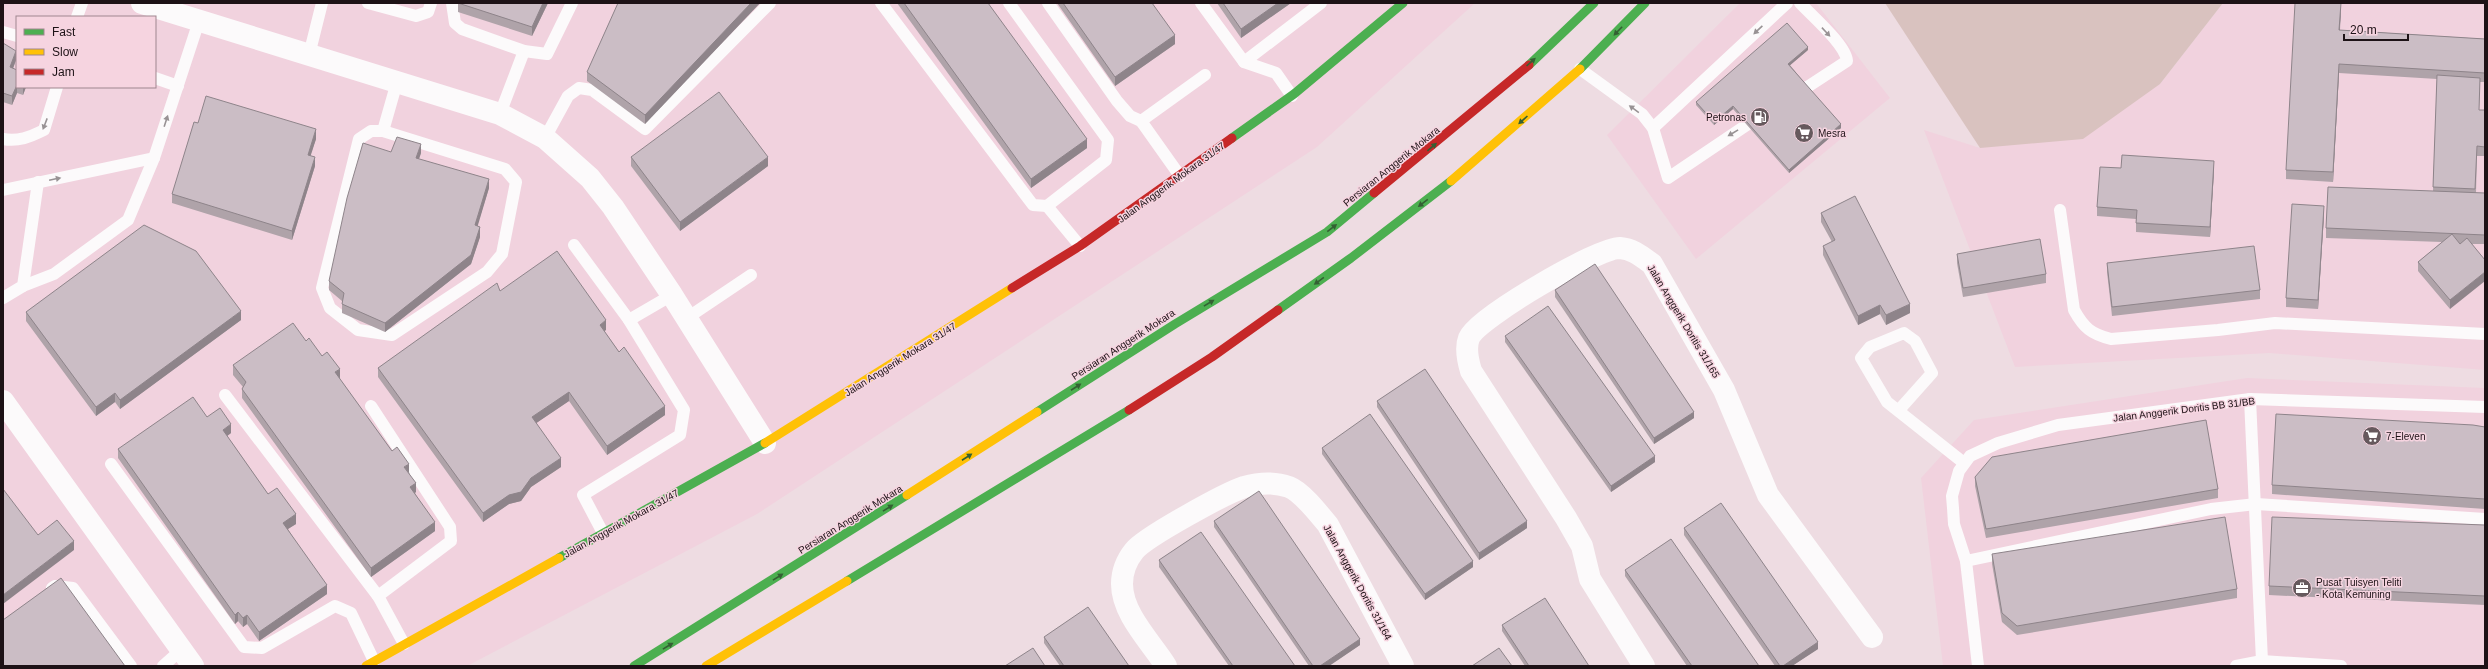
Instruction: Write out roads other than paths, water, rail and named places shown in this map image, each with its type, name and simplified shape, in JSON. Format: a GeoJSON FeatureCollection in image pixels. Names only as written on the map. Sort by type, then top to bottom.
{"type":"FeatureCollection","features":[{"type":"Feature","properties":{"kind":"main road","name":"Jalan Anggerik Mokara 31/47"},"geometry":{"type":"LineString","coordinates":[[370,664],[765,443],[1080,246],[1292,96],[1403,3]]}},
{"type":"Feature","properties":{"kind":"main road","name":"Persiaran Anggerik Mokara"},"geometry":{"type":"LineString","coordinates":[[634,666],[709,622],[1175,324],[1327,232],[1518,74],[1594,3]]}},
{"type":"Feature","properties":{"kind":"main road"},"geometry":{"type":"LineString","coordinates":[[706,666],[1079,442],[1212,357],[1351,258],[1475,162],[1580,69],[1645,3]]}},
{"type":"Feature","properties":{"kind":"street"},"geometry":{"type":"LineString","coordinates":[[142,3],[500,114],[545,138],[590,178],[613,207],[687,318],[765,443]]}},
{"type":"Feature","properties":{"kind":"street","name":"Jalan Anggerik Doritis 31/165"},"geometry":{"type":"LineString","coordinates":[[1644,666],[1590,579],[1582,546],[1566,518],[1471,371],[1467,358],[1469,338],[1479,324],[1496,311],[1590,258],[1618,248],[1633,250],[1652,264],[1724,390],[1768,495],[1872,637]]}},
{"type":"Feature","properties":{"kind":"street"},"geometry":{"type":"LineString","coordinates":[[3,401],[187,658]]}},
{"type":"Feature","properties":{"kind":"street","name":"Jalan Anggerik Doritis 31/164"},"geometry":{"type":"LineString","coordinates":[[1166,666],[1129,612],[1122,586],[1123,569],[1135,550],[1146,541],[1198,510],[1243,488],[1263,483],[1290,487],[1312,506],[1328,525],[1403,666]]}},
{"type":"Feature","properties":{"kind":"lane"},"geometry":{"type":"LineString","coordinates":[[77,16],[82,3]]}},
{"type":"Feature","properties":{"kind":"lane"},"geometry":{"type":"LineString","coordinates":[[309,55],[322,3]]}},
{"type":"Feature","properties":{"kind":"lane"},"geometry":{"type":"LineString","coordinates":[[368,3],[416,16],[428,12],[431,3]]}},
{"type":"Feature","properties":{"kind":"lane"},"geometry":{"type":"LineString","coordinates":[[452,3],[455,23],[462,28],[524,51],[547,54],[572,3]]}},
{"type":"Feature","properties":{"kind":"lane"},"geometry":{"type":"LineString","coordinates":[[545,138],[568,96],[579,88],[592,90],[645,129],[770,3]]}},
{"type":"Feature","properties":{"kind":"lane"},"geometry":{"type":"LineString","coordinates":[[882,3],[1033,205],[1047,206],[1106,160],[1108,140],[1009,3]]}},
{"type":"Feature","properties":{"kind":"lane"},"geometry":{"type":"LineString","coordinates":[[1048,3],[1117,101],[1130,116],[1141,121],[1180,176]]}},
{"type":"Feature","properties":{"kind":"lane"},"geometry":{"type":"LineString","coordinates":[[1201,3],[1244,62],[1276,73],[1292,96]]}},
{"type":"Feature","properties":{"kind":"lane"},"geometry":{"type":"LineString","coordinates":[[1244,62],[1321,3]]}},
{"type":"Feature","properties":{"kind":"lane"},"geometry":{"type":"LineString","coordinates":[[1383,3],[1391,13]]}},
{"type":"Feature","properties":{"kind":"lane"},"geometry":{"type":"LineString","coordinates":[[1653,128],[1787,3]]}},
{"type":"Feature","properties":{"kind":"lane"},"geometry":{"type":"LineString","coordinates":[[1785,101],[1847,61],[1847,55],[1840,46],[1800,3]]}},
{"type":"Feature","properties":{"kind":"lane"},"geometry":{"type":"LineString","coordinates":[[3,298],[23,286],[54,274],[128,220],[154,158],[199,21]]}},
{"type":"Feature","properties":{"kind":"lane"},"geometry":{"type":"LineString","coordinates":[[3,32],[16,36]]}},
{"type":"Feature","properties":{"kind":"lane"},"geometry":{"type":"LineString","coordinates":[[500,114],[524,51]]}},
{"type":"Feature","properties":{"kind":"lane"},"geometry":{"type":"LineString","coordinates":[[1580,69],[1642,114],[1653,128],[1668,178],[1772,109]]}},
{"type":"Feature","properties":{"kind":"lane"},"geometry":{"type":"LineString","coordinates":[[1141,121],[1205,75]]}},
{"type":"Feature","properties":{"kind":"lane"},"geometry":{"type":"LineString","coordinates":[[156,78],[178,86]]}},
{"type":"Feature","properties":{"kind":"lane"},"geometry":{"type":"LineString","coordinates":[[383,131],[397,82]]}},
{"type":"Feature","properties":{"kind":"lane"},"geometry":{"type":"LineString","coordinates":[[3,139],[13,141],[44,130],[57,88]]}},
{"type":"Feature","properties":{"kind":"lane"},"geometry":{"type":"LineString","coordinates":[[370,131],[383,131],[505,169],[516,182],[502,254],[487,272],[392,335],[358,330],[330,308],[322,288],[359,139],[370,131]]}},
{"type":"Feature","properties":{"kind":"lane"},"geometry":{"type":"LineString","coordinates":[[3,190],[154,158]]}},
{"type":"Feature","properties":{"kind":"lane"},"geometry":{"type":"LineString","coordinates":[[23,286],[38,182]]}},
{"type":"Feature","properties":{"kind":"lane"},"geometry":{"type":"LineString","coordinates":[[1047,206],[1080,246]]}},
{"type":"Feature","properties":{"kind":"lane"},"geometry":{"type":"LineString","coordinates":[[2060,210],[2074,310],[2081,323],[2095,335],[2111,339],[2218,330],[2275,323],[2485,334]]}},
{"type":"Feature","properties":{"kind":"lane"},"geometry":{"type":"LineString","coordinates":[[574,245],[629,320],[684,410],[680,435],[583,495],[603,533]]}},
{"type":"Feature","properties":{"kind":"lane"},"geometry":{"type":"LineString","coordinates":[[687,318],[751,275]]}},
{"type":"Feature","properties":{"kind":"lane"},"geometry":{"type":"LineString","coordinates":[[629,320],[672,295]]}},
{"type":"Feature","properties":{"kind":"lane"},"geometry":{"type":"LineString","coordinates":[[1900,410],[1932,373],[1915,341],[1904,333],[1870,347],[1861,358],[1888,402],[1900,410],[1964,463],[1959,472],[1952,496],[1954,524],[1966,561],[1978,666]]}},
{"type":"Feature","properties":{"kind":"lane"},"geometry":{"type":"LineString","coordinates":[[225,395],[378,596],[404,644]]}},
{"type":"Feature","properties":{"kind":"lane"},"geometry":{"type":"LineString","coordinates":[[2250,399],[2262,660]]}},
{"type":"Feature","properties":{"kind":"lane","name":"Jalan Anggerik Doritis BB 31/BB"},"geometry":{"type":"LineString","coordinates":[[1964,463],[1970,456],[1998,443],[2058,425],[2250,399],[2485,407]]}},
{"type":"Feature","properties":{"kind":"lane"},"geometry":{"type":"LineString","coordinates":[[371,406],[450,528],[451,541],[378,596]]}},
{"type":"Feature","properties":{"kind":"lane"},"geometry":{"type":"LineString","coordinates":[[111,464],[244,647],[262,648],[335,606],[351,613],[370,664]]}},
{"type":"Feature","properties":{"kind":"lane"},"geometry":{"type":"LineString","coordinates":[[1966,561],[2211,509],[2256,504],[2485,519]]}},
{"type":"Feature","properties":{"kind":"lane"},"geometry":{"type":"LineString","coordinates":[[42,595],[55,586],[73,588],[131,666]]}},
{"type":"Feature","properties":{"kind":"lane"},"geometry":{"type":"LineString","coordinates":[[163,666],[187,658]]}},
{"type":"Feature","properties":{"kind":"lane"},"geometry":{"type":"LineString","coordinates":[[2236,666],[2262,660],[2341,666]]}},
{"type":"Feature","properties":{"kind":"place","name":"Petronas"},"geometry":{"type":"Point","coordinates":[1760,117]}},
{"type":"Feature","properties":{"kind":"place","name":"Mesra"},"geometry":{"type":"Point","coordinates":[1804,133]}},
{"type":"Feature","properties":{"kind":"place","name":"7-Eleven"},"geometry":{"type":"Point","coordinates":[2372,436]}},
{"type":"Feature","properties":{"kind":"place","name":"Pusat Tuisyen Teliti - Kota Kemuning"},"geometry":{"type":"Point","coordinates":[2302,588]}}]}
